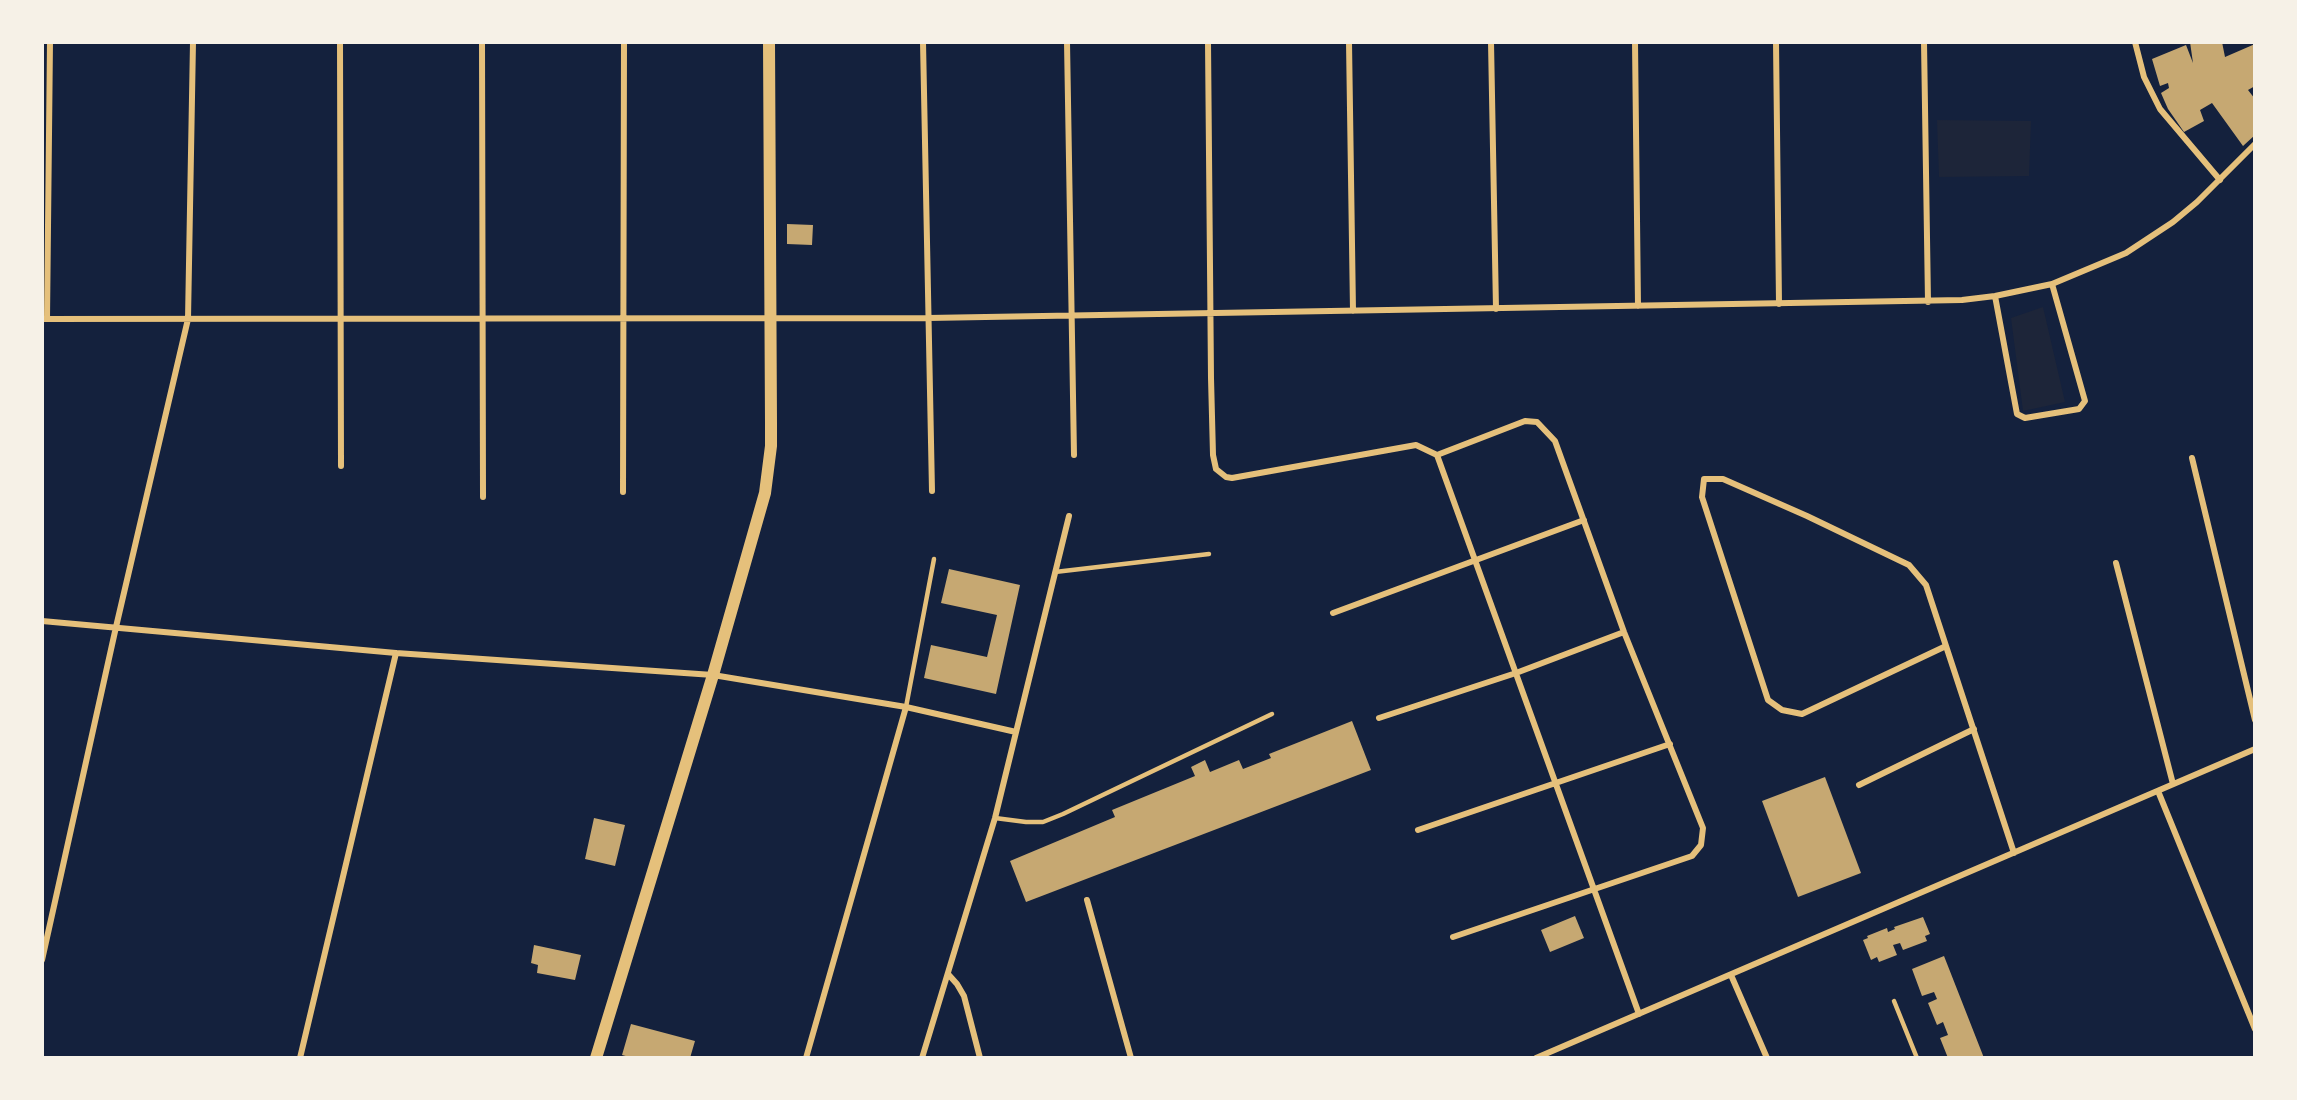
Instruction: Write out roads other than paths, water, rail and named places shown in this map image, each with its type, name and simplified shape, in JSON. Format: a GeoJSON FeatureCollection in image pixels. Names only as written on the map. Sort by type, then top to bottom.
{"type":"FeatureCollection","features":[{"type":"Feature","properties":{"kind":"main road"},"geometry":{"type":"LineString","coordinates":[[596,1058],[713,675],[765,493],[771,446],[769,42]]}},
{"type":"Feature","properties":{"kind":"street"},"geometry":{"type":"LineString","coordinates":[[50,42],[44,319],[928,318],[1928,302],[1995,296],[2052,284],[2104,264],[2148,240],[2173,222],[2220,180],[2255,144]]}},
{"type":"Feature","properties":{"kind":"street"},"geometry":{"type":"LineString","coordinates":[[42,960],[116,627],[188,319],[193,42]]}},
{"type":"Feature","properties":{"kind":"street"},"geometry":{"type":"LineString","coordinates":[[340,42],[341,466]]}},
{"type":"Feature","properties":{"kind":"street"},"geometry":{"type":"LineString","coordinates":[[482,42],[483,497]]}},
{"type":"Feature","properties":{"kind":"street"},"geometry":{"type":"LineString","coordinates":[[623,492],[624,42]]}},
{"type":"Feature","properties":{"kind":"street"},"geometry":{"type":"LineString","coordinates":[[923,42],[932,491]]}},
{"type":"Feature","properties":{"kind":"street"},"geometry":{"type":"LineString","coordinates":[[1067,42],[1074,455]]}},
{"type":"Feature","properties":{"kind":"street"},"geometry":{"type":"LineString","coordinates":[[1208,42],[1210,313],[1214,464],[1220,473],[1232,478],[1416,445],[1437,455],[1639,1014]]}},
{"type":"Feature","properties":{"kind":"street"},"geometry":{"type":"LineString","coordinates":[[1349,42],[1353,311]]}},
{"type":"Feature","properties":{"kind":"street"},"geometry":{"type":"LineString","coordinates":[[1491,42],[1496,309]]}},
{"type":"Feature","properties":{"kind":"street"},"geometry":{"type":"LineString","coordinates":[[1635,42],[1638,306]]}},
{"type":"Feature","properties":{"kind":"street"},"geometry":{"type":"LineString","coordinates":[[1776,42],[1779,304]]}},
{"type":"Feature","properties":{"kind":"street"},"geometry":{"type":"LineString","coordinates":[[1924,42],[1928,302]]}},
{"type":"Feature","properties":{"kind":"street"},"geometry":{"type":"LineString","coordinates":[[2135,42],[2144,76],[2160,109],[2220,180]]}},
{"type":"Feature","properties":{"kind":"street"},"geometry":{"type":"LineString","coordinates":[[1995,296],[2017,414],[2025,418],[2079,409],[2085,401],[2052,284]]}},
{"type":"Feature","properties":{"kind":"street"},"geometry":{"type":"LineString","coordinates":[[1437,455],[1525,421],[1538,422],[1555,441],[1624,632],[1703,828],[1701,845],[1692,856],[1453,937]]}},
{"type":"Feature","properties":{"kind":"street"},"geometry":{"type":"LineString","coordinates":[[2192,458],[2255,720]]}},
{"type":"Feature","properties":{"kind":"street"},"geometry":{"type":"LineString","coordinates":[[1946,646],[1802,714],[1782,710],[1768,699],[1702,497],[1704,479],[1723,479],[1909,564],[1926,585],[2014,853]]}},
{"type":"Feature","properties":{"kind":"street"},"geometry":{"type":"LineString","coordinates":[[922,1058],[995,818],[1069,516]]}},
{"type":"Feature","properties":{"kind":"street"},"geometry":{"type":"LineString","coordinates":[[1333,613],[1584,520]]}},
{"type":"Feature","properties":{"kind":"street"},"geometry":{"type":"LineString","coordinates":[[2116,563],[2173,784]]}},
{"type":"Feature","properties":{"kind":"street"},"geometry":{"type":"LineString","coordinates":[[42,621],[396,653],[713,675],[906,707],[1016,732]]}},
{"type":"Feature","properties":{"kind":"street"},"geometry":{"type":"LineString","coordinates":[[1379,718],[1516,673],[1624,632]]}},
{"type":"Feature","properties":{"kind":"street"},"geometry":{"type":"LineString","coordinates":[[300,1058],[396,653]]}},
{"type":"Feature","properties":{"kind":"street"},"geometry":{"type":"LineString","coordinates":[[806,1058],[906,707]]}},
{"type":"Feature","properties":{"kind":"street"},"geometry":{"type":"LineString","coordinates":[[1859,784],[1974,729]]}},
{"type":"Feature","properties":{"kind":"street"},"geometry":{"type":"LineString","coordinates":[[1418,830],[1670,744]]}},
{"type":"Feature","properties":{"kind":"street"},"geometry":{"type":"LineString","coordinates":[[1536,1058],[2255,749]]}},
{"type":"Feature","properties":{"kind":"street"},"geometry":{"type":"LineString","coordinates":[[2158,791],[2255,1029]]}},
{"type":"Feature","properties":{"kind":"street"},"geometry":{"type":"LineString","coordinates":[[1086,900],[1131,1058]]}},
{"type":"Feature","properties":{"kind":"street"},"geometry":{"type":"LineString","coordinates":[[948,974],[957,984],[963,996],[980,1058]]}},
{"type":"Feature","properties":{"kind":"street"},"geometry":{"type":"LineString","coordinates":[[1731,975],[1767,1058]]}},
{"type":"Feature","properties":{"kind":"lane"},"geometry":{"type":"LineString","coordinates":[[1055,572],[1209,554]]}},
{"type":"Feature","properties":{"kind":"lane"},"geometry":{"type":"LineString","coordinates":[[906,707],[934,559]]}},
{"type":"Feature","properties":{"kind":"lane"},"geometry":{"type":"LineString","coordinates":[[995,818],[1043,822],[1272,714]]}},
{"type":"Feature","properties":{"kind":"lane"},"geometry":{"type":"LineString","coordinates":[[1894,1001],[1917,1058]]}}]}
